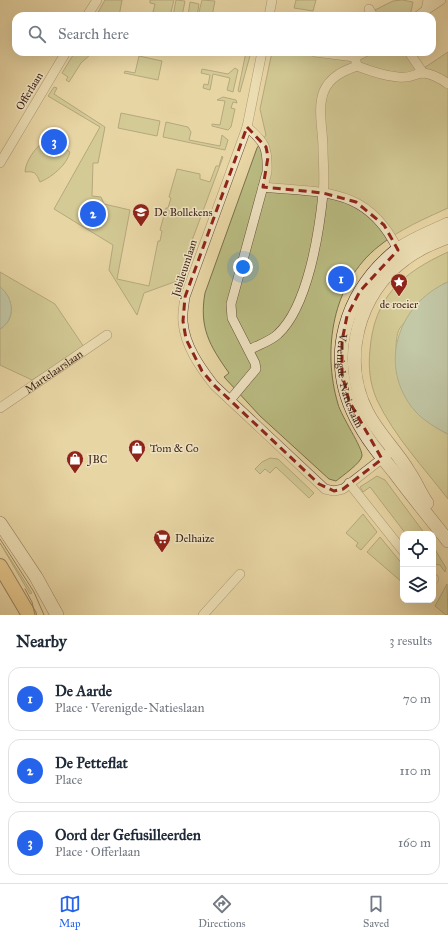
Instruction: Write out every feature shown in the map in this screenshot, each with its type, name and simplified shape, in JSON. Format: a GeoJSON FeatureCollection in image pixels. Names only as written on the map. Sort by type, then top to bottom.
{"type":"FeatureCollection","features":[{"type":"Feature","properties":{"kind":"main road"},"geometry":{"type":"LineString","coordinates":[[0,566],[29,615]]}},
{"type":"Feature","properties":{"kind":"street"},"geometry":{"type":"LineString","coordinates":[[90,12],[97,0]]}},
{"type":"Feature","properties":{"kind":"street"},"geometry":{"type":"LineString","coordinates":[[270,12],[272,0]]}},
{"type":"Feature","properties":{"kind":"street"},"geometry":{"type":"LineString","coordinates":[[426,10],[428,0]]}},
{"type":"Feature","properties":{"kind":"street"},"geometry":{"type":"LineString","coordinates":[[423,12],[441,0]]}},
{"type":"Feature","properties":{"kind":"street","name":"Offerlaan"},"geometry":{"type":"LineString","coordinates":[[0,163],[64,56]]}},
{"type":"Feature","properties":{"kind":"street","name":"Jubileumlaan"},"geometry":{"type":"LineString","coordinates":[[261,56],[247,127],[184,297],[183,315],[186,339],[202,371],[230,400],[326,489],[334,491],[343,488],[382,459]]}},
{"type":"Feature","properties":{"kind":"street"},"geometry":{"type":"LineString","coordinates":[[333,56],[356,61],[382,75],[414,77],[423,73]]}},
{"type":"Feature","properties":{"kind":"street"},"geometry":{"type":"LineString","coordinates":[[249,350],[278,334],[298,305],[319,231],[324,193],[323,132],[320,104],[324,91],[331,81],[360,56]]}},
{"type":"Feature","properties":{"kind":"street"},"geometry":{"type":"LineString","coordinates":[[412,56],[423,73],[442,80],[448,84]]}},
{"type":"Feature","properties":{"kind":"street"},"geometry":{"type":"LineString","coordinates":[[230,400],[256,369],[249,350],[232,318],[231,304],[263,187],[268,157],[266,147],[260,138],[247,127]]}},
{"type":"Feature","properties":{"kind":"street"},"geometry":{"type":"LineString","coordinates":[[263,187],[324,193],[341,196],[356,202],[373,214],[390,233],[398,250]]}},
{"type":"Feature","properties":{"kind":"street","name":"Verenigde-Natieslaan"},"geometry":{"type":"LineString","coordinates":[[448,224],[416,239],[398,250],[375,272],[360,291],[348,316],[342,341],[342,374],[349,401],[365,435],[382,459],[448,541]]}},
{"type":"Feature","properties":{"kind":"street","name":"Verenigde-Natieslaan"},"geometry":{"type":"LineString","coordinates":[[448,237],[421,249],[404,259],[376,288],[361,318],[355,355],[355,373],[360,397],[376,427],[409,471],[421,495],[448,530]]}},
{"type":"Feature","properties":{"kind":"street","name":"Martelaarslaan"},"geometry":{"type":"LineString","coordinates":[[0,408],[107,335]]}},
{"type":"Feature","properties":{"kind":"street"},"geometry":{"type":"LineString","coordinates":[[382,459],[393,450]]}},
{"type":"Feature","properties":{"kind":"street"},"geometry":{"type":"LineString","coordinates":[[349,483],[400,547]]}},
{"type":"Feature","properties":{"kind":"street"},"geometry":{"type":"LineString","coordinates":[[0,523],[36,577],[57,615]]}},
{"type":"Feature","properties":{"kind":"street"},"geometry":{"type":"LineString","coordinates":[[202,615],[240,574]]}},
{"type":"Feature","properties":{"kind":"highlighted area"},"geometry":{"type":"Polygon","coordinates":[[[247,127],[266,147],[268,157],[263,187],[323,193],[356,202],[384,225],[398,250],[360,291],[347,316],[342,341],[342,374],[349,401],[382,459],[343,489],[334,491],[319,484],[214,385],[202,371],[186,339],[183,321],[185,297],[247,127]]]}},
{"type":"Feature","properties":{"kind":"green space"},"geometry":{"type":"Polygon","coordinates":[[[105,0],[122,0],[120,12],[98,12],[105,0]]]}},
{"type":"Feature","properties":{"kind":"green space"},"geometry":{"type":"Polygon","coordinates":[[[150,0],[174,0],[171,12],[153,12],[155,4],[150,3],[150,0]]]}},
{"type":"Feature","properties":{"kind":"green space"},"geometry":{"type":"Polygon","coordinates":[[[176,0],[185,1],[183,12],[174,12],[176,0]]]}},
{"type":"Feature","properties":{"kind":"green space"},"geometry":{"type":"Polygon","coordinates":[[[202,0],[215,1],[213,12],[199,12],[202,0]]]}},
{"type":"Feature","properties":{"kind":"green space"},"geometry":{"type":"Polygon","coordinates":[[[296,0],[316,0],[313,11],[294,8],[296,0]]]}},
{"type":"Feature","properties":{"kind":"green space"},"geometry":{"type":"Polygon","coordinates":[[[402,0],[413,2],[411,12],[374,12],[375,10],[393,1],[402,0]]]}},
{"type":"Feature","properties":{"kind":"green space"},"geometry":{"type":"Polygon","coordinates":[[[190,2],[199,4],[198,12],[189,12],[190,2]]]}},
{"type":"Feature","properties":{"kind":"green space"},"geometry":{"type":"Polygon","coordinates":[[[448,52],[448,208],[395,234],[363,261],[341,298],[335,319],[331,362],[333,383],[338,404],[359,446],[362,456],[355,466],[336,481],[329,479],[260,416],[224,377],[229,373],[211,344],[205,326],[203,305],[205,293],[257,148],[266,135],[260,109],[271,56],[323,56],[349,59],[361,58],[364,56],[410,56],[424,68],[448,52]]]}},
{"type":"Feature","properties":{"kind":"green space"},"geometry":{"type":"Polygon","coordinates":[[[73,56],[89,56],[81,63],[69,82],[66,80],[68,77],[62,73],[73,56]]]}},
{"type":"Feature","properties":{"kind":"green space"},"geometry":{"type":"Polygon","coordinates":[[[139,56],[162,61],[158,80],[124,73],[125,71],[135,73],[139,56]]]}},
{"type":"Feature","properties":{"kind":"green space"},"geometry":{"type":"Polygon","coordinates":[[[245,56],[250,56],[240,92],[238,91],[245,56]]]}},
{"type":"Feature","properties":{"kind":"green space"},"geometry":{"type":"Polygon","coordinates":[[[235,68],[238,70],[233,92],[227,90],[230,78],[213,74],[210,90],[203,88],[204,84],[208,85],[210,75],[201,73],[202,69],[228,74],[235,68]]]}},
{"type":"Feature","properties":{"kind":"green space"},"geometry":{"type":"Polygon","coordinates":[[[54,87],[57,88],[54,94],[105,127],[98,163],[93,163],[92,196],[101,197],[104,204],[130,210],[117,279],[149,286],[158,241],[160,241],[162,231],[160,230],[166,208],[168,208],[171,198],[169,197],[177,169],[200,174],[200,179],[210,182],[216,166],[219,166],[222,156],[223,157],[177,281],[144,293],[137,315],[109,270],[113,245],[54,209],[100,127],[48,96],[54,87]]]}},
{"type":"Feature","properties":{"kind":"green space"},"geometry":{"type":"Polygon","coordinates":[[[223,97],[236,100],[237,103],[233,102],[231,108],[235,109],[231,127],[228,130],[212,126],[212,124],[220,125],[225,101],[217,100],[223,97]]]}},
{"type":"Feature","properties":{"kind":"green space"},"geometry":{"type":"Polygon","coordinates":[[[121,113],[160,121],[157,136],[118,128],[121,113]]]}},
{"type":"Feature","properties":{"kind":"green space"},"geometry":{"type":"Polygon","coordinates":[[[166,122],[188,127],[191,132],[189,140],[220,146],[222,135],[228,140],[225,150],[163,137],[166,122]]]}},
{"type":"Feature","properties":{"kind":"green space"},"geometry":{"type":"Polygon","coordinates":[[[45,141],[54,141],[70,152],[66,161],[58,170],[40,182],[35,173],[25,172],[25,168],[32,155],[45,141]]]}},
{"type":"Feature","properties":{"kind":"green space"},"geometry":{"type":"Polygon","coordinates":[[[448,252],[448,282],[443,284],[420,306],[400,328],[397,336],[396,352],[399,378],[409,401],[426,420],[448,434],[448,499],[401,439],[384,413],[373,388],[369,363],[373,331],[377,315],[384,301],[404,278],[432,260],[448,252]]]}},
{"type":"Feature","properties":{"kind":"green space"},"geometry":{"type":"Polygon","coordinates":[[[0,272],[55,304],[84,347],[32,380],[0,365],[0,329],[9,320],[11,308],[8,297],[0,287],[0,272]]]}},
{"type":"Feature","properties":{"kind":"green space"},"geometry":{"type":"Polygon","coordinates":[[[270,458],[278,459],[314,493],[309,498],[276,467],[270,473],[265,469],[260,474],[255,469],[262,462],[270,458]]]}},
{"type":"Feature","properties":{"kind":"green space"},"geometry":{"type":"Polygon","coordinates":[[[377,476],[385,480],[423,531],[404,531],[370,487],[363,492],[360,487],[377,476]]]}},
{"type":"Feature","properties":{"kind":"green space"},"geometry":{"type":"Polygon","coordinates":[[[363,514],[377,532],[361,550],[356,546],[358,543],[346,533],[363,514]]]}},
{"type":"Feature","properties":{"kind":"green space"},"geometry":{"type":"Polygon","coordinates":[[[380,537],[400,561],[400,580],[367,552],[380,537]]]}},
{"type":"Feature","properties":{"kind":"green space"},"geometry":{"type":"Polygon","coordinates":[[[0,543],[4,549],[32,593],[30,594],[0,543]]]}},
{"type":"Feature","properties":{"kind":"green space"},"geometry":{"type":"Polygon","coordinates":[[[436,551],[446,568],[445,572],[440,565],[436,564],[436,551]]]}},
{"type":"Feature","properties":{"kind":"green space"},"geometry":{"type":"Polygon","coordinates":[[[447,584],[448,615],[446,615],[435,606],[447,584]]]}},
{"type":"Feature","properties":{"kind":"shaded area"},"geometry":{"type":"Polygon","coordinates":[[[448,282],[448,434],[422,418],[403,394],[397,375],[395,357],[398,338],[405,321],[416,305],[430,292],[448,282]]]}},
{"type":"Feature","properties":{"kind":"shaded area"},"geometry":{"type":"Polygon","coordinates":[[[0,287],[8,297],[11,314],[9,320],[0,329],[0,287]]]}},
{"type":"Feature","properties":{"kind":"tram line"},"geometry":{"type":"LineString","coordinates":[[0,539],[34,592],[44,615]]}},
{"type":"Feature","properties":{"kind":"tram line"},"geometry":{"type":"LineString","coordinates":[[25,589],[32,602],[35,615]]}},
{"type":"Feature","properties":{"kind":"place","name":"Oord der Gefusilleerden"},"geometry":{"type":"Point","coordinates":[54,142]}},
{"type":"Feature","properties":{"kind":"place","name":"De Petteflat"},"geometry":{"type":"Point","coordinates":[93,214]}},
{"type":"Feature","properties":{"kind":"place","name":"De Bollekens"},"geometry":{"type":"Point","coordinates":[141,227]}},
{"type":"Feature","properties":{"kind":"place","name":"De Aarde"},"geometry":{"type":"Point","coordinates":[341,279]}},
{"type":"Feature","properties":{"kind":"place","name":"de roeier"},"geometry":{"type":"Point","coordinates":[399,297]}},
{"type":"Feature","properties":{"kind":"place","name":"Tom & Co"},"geometry":{"type":"Point","coordinates":[137,463]}},
{"type":"Feature","properties":{"kind":"place","name":"JBC"},"geometry":{"type":"Point","coordinates":[75,474]}},
{"type":"Feature","properties":{"kind":"place","name":"Delhaize"},"geometry":{"type":"Point","coordinates":[162,553]}}]}
